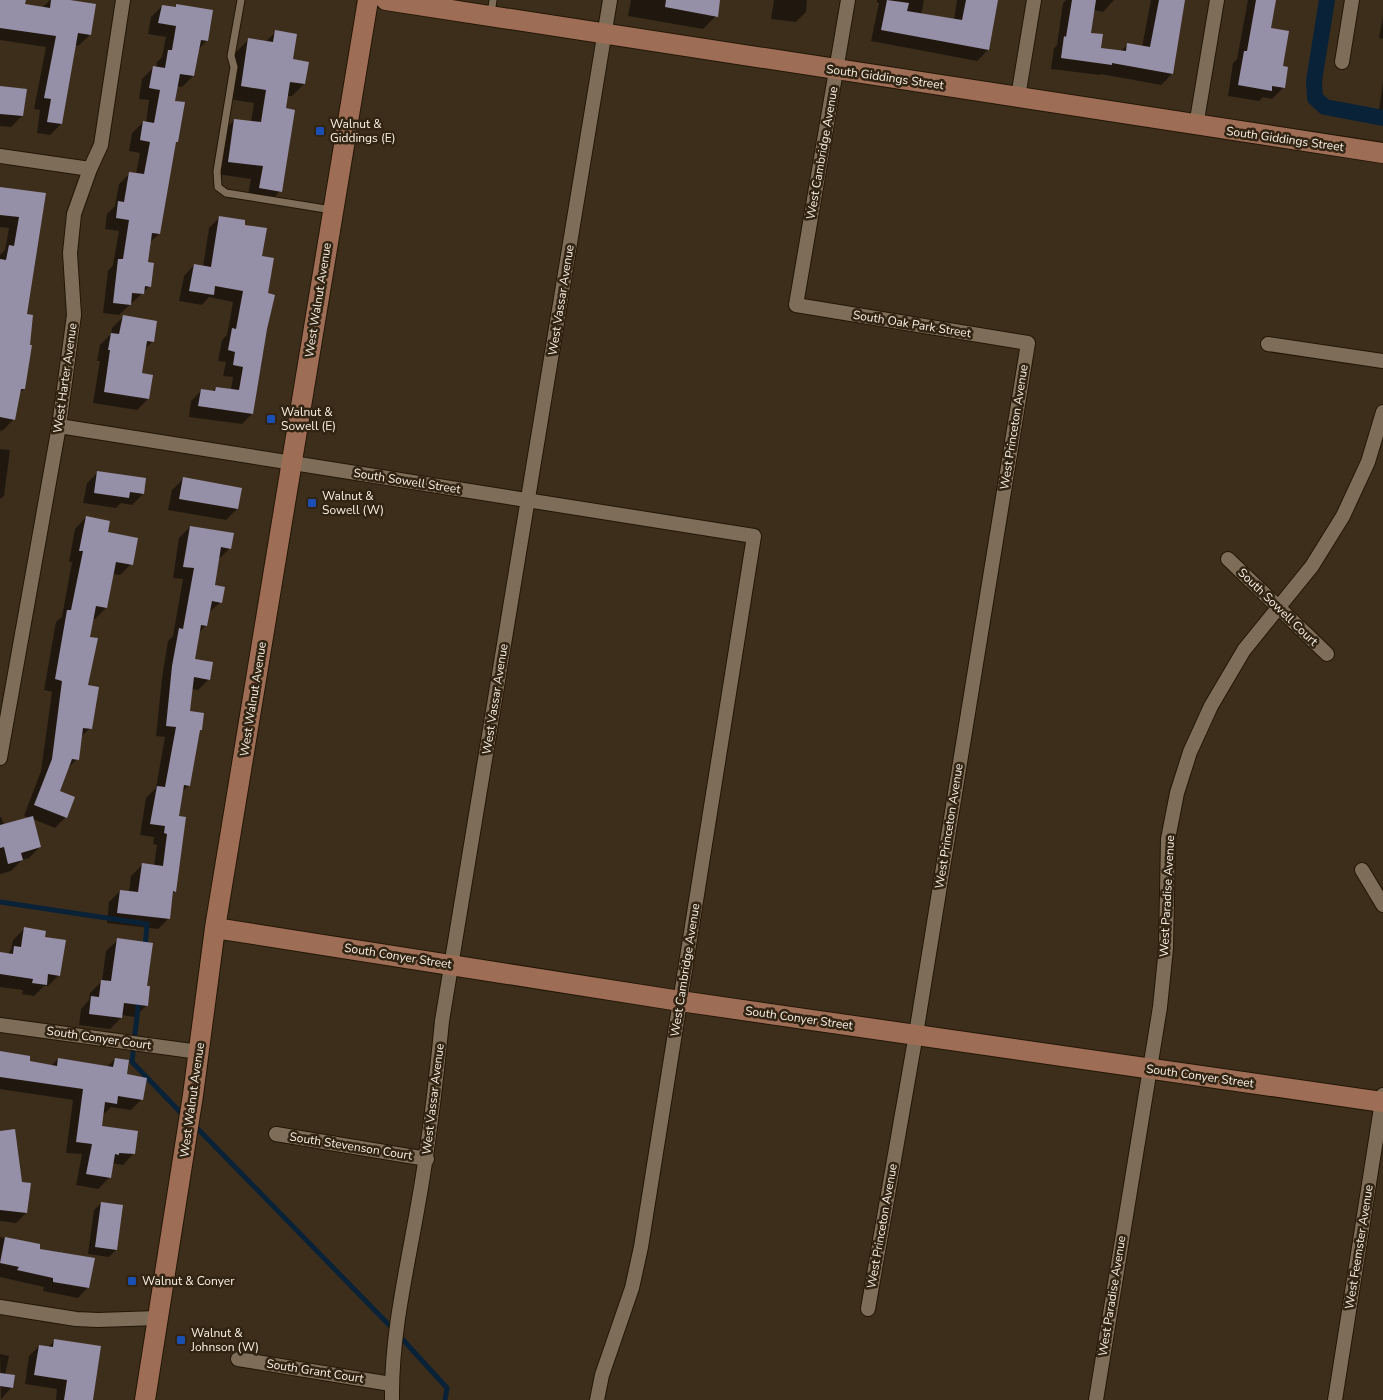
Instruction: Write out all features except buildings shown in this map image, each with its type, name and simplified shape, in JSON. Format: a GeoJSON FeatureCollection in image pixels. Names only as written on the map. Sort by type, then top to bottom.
{"type":"FeatureCollection","features":[{"type":"Feature","properties":{"kind":"street","name":"West Harter Avenue"},"geometry":{"type":"LineString","coordinates":[[0,758],[60,426],[74,315],[70,253],[74,214],[100,145],[123,0]]}},
{"type":"Feature","properties":{"kind":"street","name":"West Walnut Avenue"},"geometry":{"type":"LineString","coordinates":[[145,1400],[199,1052],[215,928],[368,0]]}},
{"type":"Feature","properties":{"kind":"street","name":"South Giddings Street"},"geometry":{"type":"LineString","coordinates":[[386,0],[492,8],[605,33],[1196,126],[1383,153]]}},
{"type":"Feature","properties":{"kind":"street","name":"West Vassar Avenue"},"geometry":{"type":"LineString","coordinates":[[392,1400],[399,1316],[427,1159],[442,1021],[610,0]]}},
{"type":"Feature","properties":{"kind":"street","name":"West Cambridge Avenue"},"geometry":{"type":"LineString","coordinates":[[796,305],[848,0]]}},
{"type":"Feature","properties":{"kind":"street"},"geometry":{"type":"LineString","coordinates":[[1018,97],[1034,0]]}},
{"type":"Feature","properties":{"kind":"street"},"geometry":{"type":"LineString","coordinates":[[1196,126],[1217,0]]}},
{"type":"Feature","properties":{"kind":"street"},"geometry":{"type":"LineString","coordinates":[[1342,62],[1352,0]]}},
{"type":"Feature","properties":{"kind":"street"},"geometry":{"type":"LineString","coordinates":[[0,156],[90,169]]}},
{"type":"Feature","properties":{"kind":"street","name":"South Oak Park Street"},"geometry":{"type":"LineString","coordinates":[[796,305],[1028,344]]}},
{"type":"Feature","properties":{"kind":"street","name":"West Princeton Avenue"},"geometry":{"type":"LineString","coordinates":[[868,1309],[916,1034],[1028,344]]}},
{"type":"Feature","properties":{"kind":"street"},"geometry":{"type":"LineString","coordinates":[[1268,344],[1383,361]]}},
{"type":"Feature","properties":{"kind":"street","name":"West Paradise Avenue"},"geometry":{"type":"LineString","coordinates":[[1096,1400],[1160,1007],[1166,948],[1168,839],[1178,793],[1190,752],[1211,706],[1244,650],[1312,566],[1343,516],[1368,462],[1383,412]]}},
{"type":"Feature","properties":{"kind":"street","name":"South Sowell Street"},"geometry":{"type":"LineString","coordinates":[[60,426],[754,536]]}},
{"type":"Feature","properties":{"kind":"street","name":"West Cambridge Avenue"},"geometry":{"type":"LineString","coordinates":[[597,1400],[602,1376],[632,1288],[641,1247],[754,536]]}},
{"type":"Feature","properties":{"kind":"street","name":"South Sowell Court"},"geometry":{"type":"LineString","coordinates":[[1228,559],[1328,654]]}},
{"type":"Feature","properties":{"kind":"street"},"geometry":{"type":"LineString","coordinates":[[1362,870],[1383,905]]}},
{"type":"Feature","properties":{"kind":"street","name":"South Conyer Street"},"geometry":{"type":"LineString","coordinates":[[215,928],[680,1001],[1149,1069],[1383,1099]]}},
{"type":"Feature","properties":{"kind":"street","name":"South Conyer Court"},"geometry":{"type":"LineString","coordinates":[[0,1025],[199,1052]]}},
{"type":"Feature","properties":{"kind":"street","name":"West Feemster Avenue"},"geometry":{"type":"LineString","coordinates":[[1335,1400],[1383,1099]]}},
{"type":"Feature","properties":{"kind":"street","name":"South Stevenson Court"},"geometry":{"type":"LineString","coordinates":[[276,1134],[427,1159]]}},
{"type":"Feature","properties":{"kind":"street"},"geometry":{"type":"LineString","coordinates":[[0,1307],[76,1319],[158,1318]]}},
{"type":"Feature","properties":{"kind":"street","name":"South Grant Court"},"geometry":{"type":"LineString","coordinates":[[238,1359],[392,1384]]}},
{"type":"Feature","properties":{"kind":"lane"},"geometry":{"type":"LineString","coordinates":[[241,0],[231,56],[234,67],[216,171],[218,187],[226,193],[333,210]]}},
{"type":"Feature","properties":{"kind":"waterway"},"geometry":{"type":"LineString","coordinates":[[1327,0],[1314,81],[1315,98],[1325,107],[1383,118]]}},
{"type":"Feature","properties":{"kind":"waterway"},"geometry":{"type":"LineString","coordinates":[[0,902],[147,924],[145,948]]}},
{"type":"Feature","properties":{"kind":"waterway"},"geometry":{"type":"LineString","coordinates":[[139,998],[132,1062],[184,1116]]}},
{"type":"Feature","properties":{"kind":"waterway"},"geometry":{"type":"LineString","coordinates":[[194,1125],[395,1331],[447,1388],[445,1400]]}},
{"type":"Feature","properties":{"kind":"place","name":"Walnut & Giddings (E)"},"geometry":{"type":"Point","coordinates":[320,131]}},
{"type":"Feature","properties":{"kind":"place","name":"Walnut & Sowell (E)"},"geometry":{"type":"Point","coordinates":[271,419]}},
{"type":"Feature","properties":{"kind":"place","name":"Walnut & Sowell (W)"},"geometry":{"type":"Point","coordinates":[312,503]}},
{"type":"Feature","properties":{"kind":"place","name":"Walnut & Conyer"},"geometry":{"type":"Point","coordinates":[132,1281]}},
{"type":"Feature","properties":{"kind":"place","name":"Walnut & Johnson (W)"},"geometry":{"type":"Point","coordinates":[181,1340]}}]}
